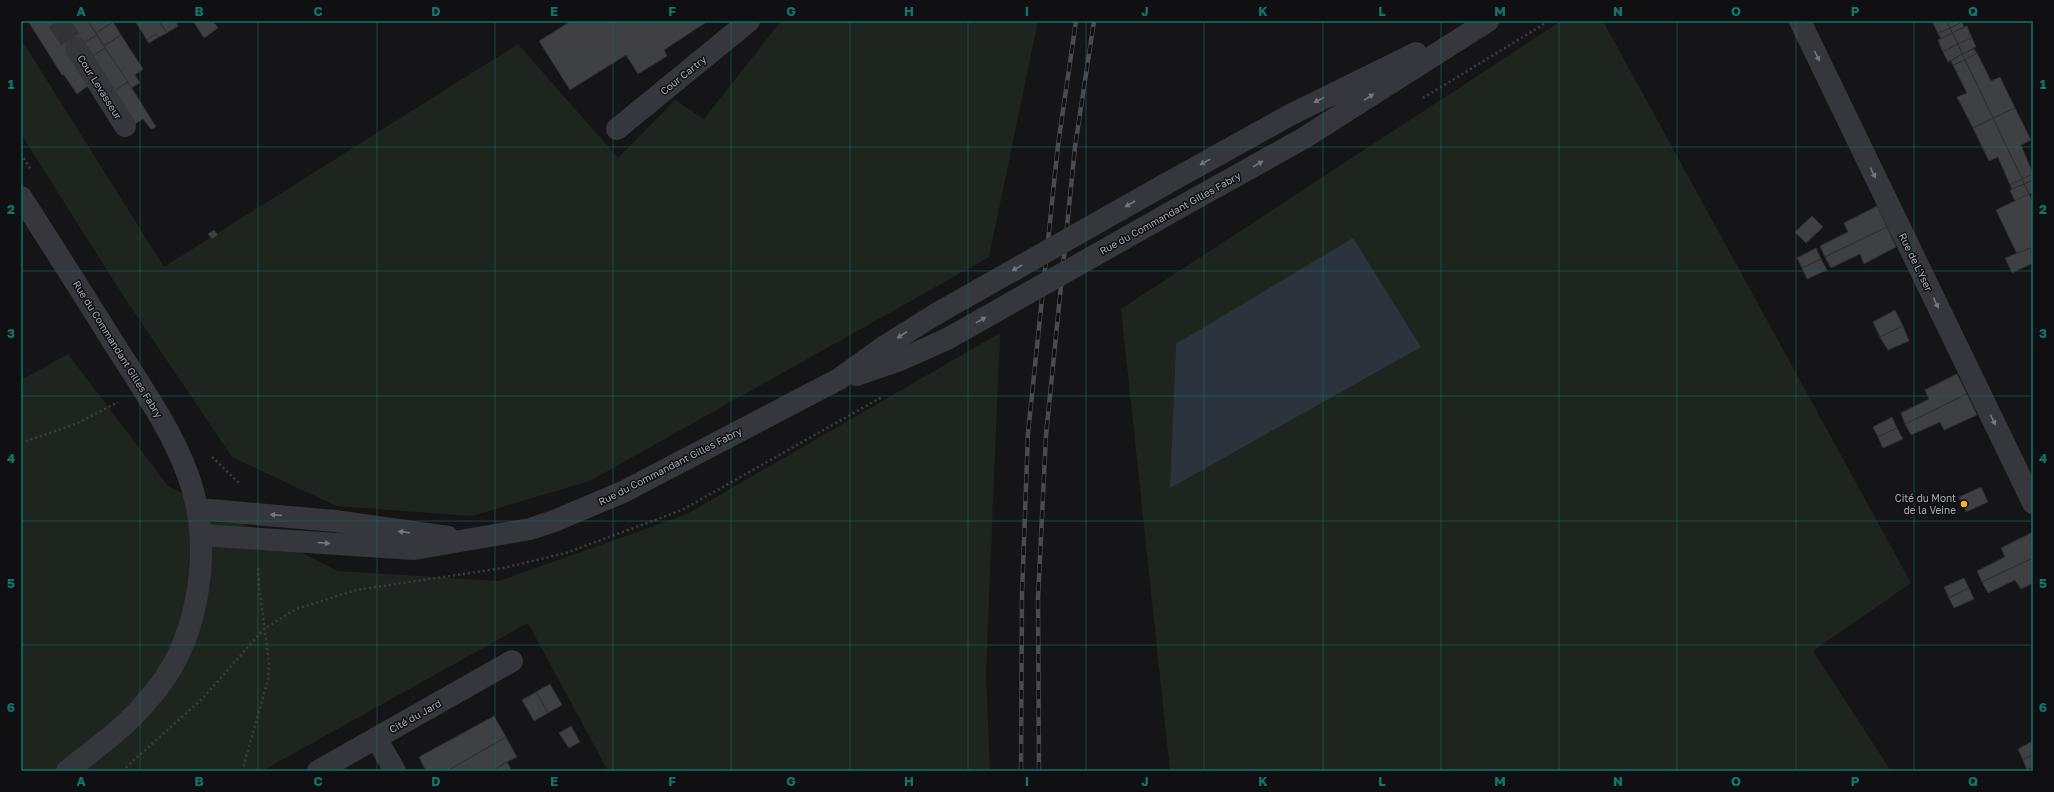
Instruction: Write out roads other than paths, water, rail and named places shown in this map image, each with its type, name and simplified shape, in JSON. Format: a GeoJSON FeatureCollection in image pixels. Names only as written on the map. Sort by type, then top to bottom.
{"type":"FeatureCollection","features":[{"type":"Feature","properties":{"kind":"street","name":"Cour Cartry"},"geometry":{"type":"LineString","coordinates":[[617,129],[749,21]]}},
{"type":"Feature","properties":{"kind":"street","name":"Rue du Commandant Gilles Fabry"},"geometry":{"type":"LineString","coordinates":[[21,197],[169,430],[188,473],[198,509],[201,535],[398,549],[427,548],[536,527],[623,492],[840,379],[885,346],[936,314],[1290,115],[1479,21]]}},
{"type":"Feature","properties":{"kind":"street","name":"Rue du Commandant Gilles Fabry"},"geometry":{"type":"LineString","coordinates":[[840,379],[900,360],[947,339],[1304,138],[1488,21]]}},
{"type":"Feature","properties":{"kind":"street","name":"Rue de L'Yser"},"geometry":{"type":"LineString","coordinates":[[1800,21],[2033,503]]}},
{"type":"Feature","properties":{"kind":"street","name":"Cour Levasseur"},"geometry":{"type":"LineString","coordinates":[[76,48],[125,126]]}},
{"type":"Feature","properties":{"kind":"street","name":"Rue du Commandant Gilles Fabry"},"geometry":{"type":"LineString","coordinates":[[198,509],[335,521],[471,540]]}},
{"type":"Feature","properties":{"kind":"street"},"geometry":{"type":"LineString","coordinates":[[67,771],[115,732],[146,702],[159,686],[176,657],[188,631],[197,596],[202,564],[201,535]]}},
{"type":"Feature","properties":{"kind":"street","name":"Cité du Jard"},"geometry":{"type":"LineString","coordinates":[[318,771],[512,661]]}},
{"type":"Feature","properties":{"kind":"street"},"geometry":{"type":"LineString","coordinates":[[376,738],[395,771]]}},
{"type":"Feature","properties":{"kind":"tunnel"},"geometry":{"type":"LineString","coordinates":[[58,21],[76,48]]}},
{"type":"Feature","properties":{"kind":"railway"},"geometry":{"type":"LineString","coordinates":[[1021,771],[1022,595],[1028,433],[1058,145],[1076,21]]}},
{"type":"Feature","properties":{"kind":"railway"},"geometry":{"type":"LineString","coordinates":[[1039,771],[1038,598],[1046,435],[1075,147],[1094,21]]}},
{"type":"Feature","properties":{"kind":"place","name":"Cité du Mont de la Veine"},"geometry":{"type":"Point","coordinates":[1964,504]}}]}
